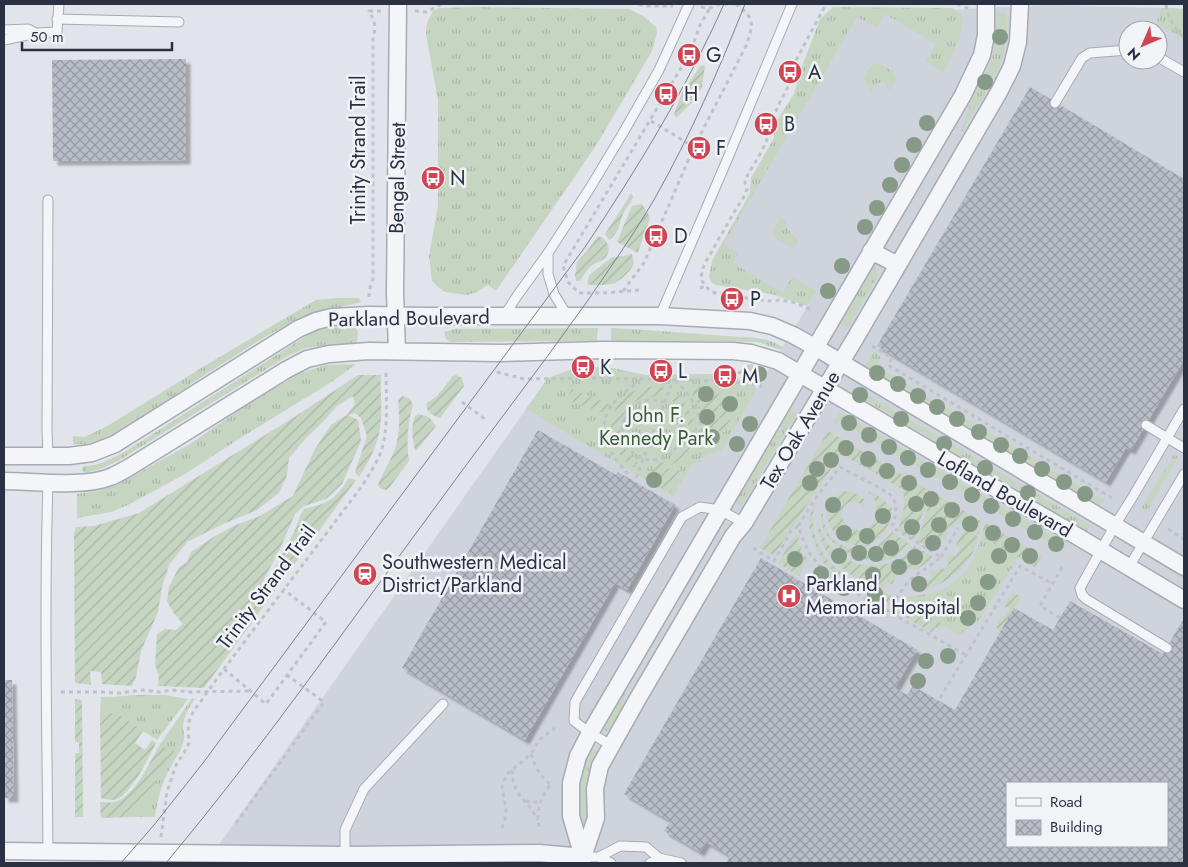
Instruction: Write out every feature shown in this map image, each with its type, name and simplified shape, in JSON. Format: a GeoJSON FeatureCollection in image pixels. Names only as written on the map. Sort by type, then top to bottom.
{"type":"FeatureCollection","features":[{"type":"Feature","properties":{"kind":"street","name":"Bengal Street"},"geometry":{"type":"LineString","coordinates":[[397,351],[398,4]]}},
{"type":"Feature","properties":{"kind":"street","name":"Tex Oak Avenue"},"geometry":{"type":"LineString","coordinates":[[583,860],[571,816],[571,783],[578,756],[963,95],[982,56],[986,35],[986,4]]}},
{"type":"Feature","properties":{"kind":"street","name":"Tex Oak Avenue"},"geometry":{"type":"LineString","coordinates":[[583,860],[596,818],[595,788],[600,766],[733,536],[744,523],[999,92],[1012,66],[1018,42],[1020,4]]}},
{"type":"Feature","properties":{"kind":"street"},"geometry":{"type":"LineString","coordinates":[[871,251],[898,265]]}},
{"type":"Feature","properties":{"kind":"street","name":"Parkland Boulevard"},"geometry":{"type":"LineString","coordinates":[[4,456],[69,456],[92,453],[115,444],[298,329],[316,321],[332,317],[369,315],[567,315],[660,316],[750,321],[772,326],[793,335],[840,362]]}},
{"type":"Feature","properties":{"kind":"street","name":"Parkland Boulevard"},"geometry":{"type":"LineString","coordinates":[[4,481],[90,482],[109,478],[286,370],[307,359],[339,354],[369,351],[500,353],[603,350],[733,351],[770,358],[824,388]]}},
{"type":"Feature","properties":{"kind":"street","name":"Lofland Boulevard"},"geometry":{"type":"LineString","coordinates":[[840,362],[1184,567]]}},
{"type":"Feature","properties":{"kind":"street","name":"Lofland Boulevard"},"geometry":{"type":"LineString","coordinates":[[824,388],[1184,600]]}},
{"type":"Feature","properties":{"kind":"street"},"geometry":{"type":"LineString","coordinates":[[48,456],[48,482]]}},
{"type":"Feature","properties":{"kind":"street"},"geometry":{"type":"LineString","coordinates":[[4,852],[345,855],[538,853],[583,860]]}},
{"type":"Feature","properties":{"kind":"lane"},"geometry":{"type":"LineString","coordinates":[[4,40],[37,33],[57,32],[59,4]]}},
{"type":"Feature","properties":{"kind":"lane"},"geometry":{"type":"LineString","coordinates":[[504,316],[548,253],[628,125],[659,70],[689,4]]}},
{"type":"Feature","properties":{"kind":"lane"},"geometry":{"type":"LineString","coordinates":[[660,316],[792,4]]}},
{"type":"Feature","properties":{"kind":"lane"},"geometry":{"type":"LineString","coordinates":[[57,20],[179,22]]}},
{"type":"Feature","properties":{"kind":"lane"},"geometry":{"type":"LineString","coordinates":[[4,30],[28,29],[37,33]]}},
{"type":"Feature","properties":{"kind":"lane"},"geometry":{"type":"LineString","coordinates":[[1055,103],[1082,58],[1090,53],[1118,51]]}},
{"type":"Feature","properties":{"kind":"lane"},"geometry":{"type":"LineString","coordinates":[[1168,63],[1184,72]]}},
{"type":"Feature","properties":{"kind":"lane"},"geometry":{"type":"LineString","coordinates":[[48,200],[48,456]]}},
{"type":"Feature","properties":{"kind":"lane"},"geometry":{"type":"LineString","coordinates":[[548,253],[548,274],[554,294],[567,315]]}},
{"type":"Feature","properties":{"kind":"lane"},"geometry":{"type":"LineString","coordinates":[[1167,648],[1086,599],[1082,595],[1080,588],[1184,409]]}},
{"type":"Feature","properties":{"kind":"lane"},"geometry":{"type":"LineString","coordinates":[[1146,425],[1184,448]]}},
{"type":"Feature","properties":{"kind":"lane"},"geometry":{"type":"LineString","coordinates":[[1129,567],[1184,474]]}},
{"type":"Feature","properties":{"kind":"lane"},"geometry":{"type":"LineString","coordinates":[[48,482],[46,683],[48,852]]}},
{"type":"Feature","properties":{"kind":"lane"},"geometry":{"type":"LineString","coordinates":[[611,745],[574,721],[575,702],[682,517],[700,507],[720,510],[744,523]]}},
{"type":"Feature","properties":{"kind":"lane"},"geometry":{"type":"LineString","coordinates":[[345,855],[345,830],[364,789],[443,704]]}},
{"type":"Feature","properties":{"kind":"lane"},"geometry":{"type":"LineString","coordinates":[[583,860],[599,857],[620,846],[646,847],[659,858],[681,863]]}},
{"type":"Feature","properties":{"kind":"lane"},"geometry":{"type":"LineString","coordinates":[[599,857],[611,863]]}},
{"type":"Feature","properties":{"kind":"lane"},"geometry":{"type":"LineString","coordinates":[[650,863],[659,858]]}},
{"type":"Feature","properties":{"kind":"path"},"geometry":{"type":"LineString","coordinates":[[426,12],[442,4]]}},
{"type":"Feature","properties":{"kind":"path"},"geometry":{"type":"LineString","coordinates":[[639,4],[645,6]]}},
{"type":"Feature","properties":{"kind":"path"},"geometry":{"type":"LineString","coordinates":[[622,292],[644,263],[694,148],[746,46],[752,20],[746,12],[734,4],[720,4],[710,8],[700,25],[690,53],[563,266],[568,282],[579,293],[622,292],[639,290]]}},
{"type":"Feature","properties":{"kind":"path"},"geometry":{"type":"LineString","coordinates":[[809,309],[796,303],[781,300],[768,301],[716,294],[710,290],[701,278],[704,265],[745,195],[747,189],[746,178],[766,142],[770,125],[791,81],[793,66],[826,4]]}},
{"type":"Feature","properties":{"kind":"path"},"geometry":{"type":"LineString","coordinates":[[957,4],[967,8]]}},
{"type":"Feature","properties":{"kind":"path"},"geometry":{"type":"LineString","coordinates":[[1166,5],[1169,18],[1174,27],[1184,37]]}},
{"type":"Feature","properties":{"kind":"path","name":"Trinity Strand Trail"},"geometry":{"type":"LineString","coordinates":[[369,11],[376,27],[373,37],[373,279],[369,291]]}},
{"type":"Feature","properties":{"kind":"path"},"geometry":{"type":"LineString","coordinates":[[651,121],[694,148]]}},
{"type":"Feature","properties":{"kind":"path"},"geometry":{"type":"LineString","coordinates":[[700,288],[707,286]]}},
{"type":"Feature","properties":{"kind":"path"},"geometry":{"type":"LineString","coordinates":[[872,346],[892,358],[888,365],[1112,498]]}},
{"type":"Feature","properties":{"kind":"path","name":"Trinity Strand Trail"},"geometry":{"type":"LineString","coordinates":[[161,839],[167,792],[176,766],[189,744],[188,724],[193,712],[283,589],[362,486],[374,467],[385,433],[386,370],[378,370]]}},
{"type":"Feature","properties":{"kind":"path"},"geometry":{"type":"LineString","coordinates":[[496,372],[524,379],[602,378],[728,381],[762,386]]}},
{"type":"Feature","properties":{"kind":"path"},"geometry":{"type":"LineString","coordinates":[[602,372],[602,378]]}},
{"type":"Feature","properties":{"kind":"path"},"geometry":{"type":"LineString","coordinates":[[628,474],[612,454],[605,440],[605,421],[610,407],[625,392],[643,379]]}},
{"type":"Feature","properties":{"kind":"path"},"geometry":{"type":"LineString","coordinates":[[636,478],[674,380]]}},
{"type":"Feature","properties":{"kind":"path"},"geometry":{"type":"LineString","coordinates":[[674,380],[687,394],[697,410],[702,428],[700,462]]}},
{"type":"Feature","properties":{"kind":"path"},"geometry":{"type":"LineString","coordinates":[[651,400],[665,402],[674,408],[682,422],[678,443],[673,452],[665,457],[656,460],[644,458],[636,454],[627,444],[622,426],[624,419],[630,409],[640,402],[651,400]]}},
{"type":"Feature","properties":{"kind":"path"},"geometry":{"type":"LineString","coordinates":[[462,402],[485,419]]}},
{"type":"Feature","properties":{"kind":"path"},"geometry":{"type":"LineString","coordinates":[[753,548],[774,560],[791,531],[798,526],[814,498],[840,467],[889,493],[895,502],[896,513],[892,527],[941,557]]}},
{"type":"Feature","properties":{"kind":"path"},"geometry":{"type":"LineString","coordinates":[[798,526],[813,558],[830,574],[859,595],[966,655]]}},
{"type":"Feature","properties":{"kind":"path"},"geometry":{"type":"LineString","coordinates":[[889,612],[900,593],[913,577],[930,567],[941,557],[958,528]]}},
{"type":"Feature","properties":{"kind":"path"},"geometry":{"type":"LineString","coordinates":[[1163,530],[1167,528],[1184,538]]}},
{"type":"Feature","properties":{"kind":"path"},"geometry":{"type":"LineString","coordinates":[[1060,618],[1040,606],[1064,564]]}},
{"type":"Feature","properties":{"kind":"path"},"geometry":{"type":"LineString","coordinates":[[940,698],[1020,566],[1053,584]]}},
{"type":"Feature","properties":{"kind":"path"},"geometry":{"type":"LineString","coordinates":[[224,669],[266,704],[326,622],[283,589]]}},
{"type":"Feature","properties":{"kind":"path"},"geometry":{"type":"LineString","coordinates":[[236,823],[324,702],[287,675]]}},
{"type":"Feature","properties":{"kind":"path"},"geometry":{"type":"LineString","coordinates":[[63,692],[120,693],[142,690],[159,692],[173,690],[190,692],[251,691]]}},
{"type":"Feature","properties":{"kind":"path"},"geometry":{"type":"LineString","coordinates":[[502,828],[506,809],[502,787],[507,774],[531,754],[539,740],[555,728]]}},
{"type":"Feature","properties":{"kind":"path"},"geometry":{"type":"LineString","coordinates":[[531,754],[535,767],[543,779],[554,788]]}},
{"type":"Feature","properties":{"kind":"path"},"geometry":{"type":"LineString","coordinates":[[512,770],[517,792],[538,820]]}},
{"type":"Feature","properties":{"kind":"path"},"geometry":{"type":"LineString","coordinates":[[539,827],[538,807],[542,795],[550,785]]}},
{"type":"Feature","properties":{"kind":"path"},"geometry":{"type":"LineString","coordinates":[[525,801],[533,803],[541,800]]}},
{"type":"Feature","properties":{"kind":"shaded area","name":"Parkland Memorial Hospital"},"geometry":{"type":"Polygon","coordinates":[[[1048,5],[1184,9],[1184,863],[206,863],[548,378],[576,368],[607,367],[645,375],[728,374],[757,388],[809,304],[711,277],[712,261],[856,9],[945,10],[1048,5]]]}},
{"type":"Feature","properties":{"kind":"green space"},"geometry":{"type":"Polygon","coordinates":[[[833,7],[953,8],[963,17],[960,37],[944,72],[926,61],[936,44],[885,14],[877,28],[857,17],[724,244],[739,253],[733,263],[783,293],[792,277],[816,291],[807,306],[771,294],[712,283],[709,277],[712,261],[750,193],[751,178],[774,138],[774,125],[794,94],[801,69],[820,19],[833,7]]]}},
{"type":"Feature","properties":{"kind":"green space"},"geometry":{"type":"Polygon","coordinates":[[[439,8],[629,9],[643,16],[656,27],[657,33],[652,51],[597,144],[496,291],[488,285],[477,292],[467,295],[445,292],[432,281],[429,256],[438,205],[438,100],[426,34],[427,23],[433,11],[439,8]]]}},
{"type":"Feature","properties":{"kind":"green space"},"geometry":{"type":"Polygon","coordinates":[[[1162,8],[1184,9],[1184,39],[1168,30],[1168,20],[1157,20],[1162,8]]]}},
{"type":"Feature","properties":{"kind":"green space"},"geometry":{"type":"Polygon","coordinates":[[[998,12],[1005,13],[1007,16],[1004,51],[999,69],[962,132],[974,93],[990,65],[994,50],[998,12]]]}},
{"type":"Feature","properties":{"kind":"green space"},"geometry":{"type":"Polygon","coordinates":[[[877,63],[891,71],[896,78],[889,90],[884,82],[875,84],[871,92],[864,78],[870,67],[877,63]]]}},
{"type":"Feature","properties":{"kind":"green space"},"geometry":{"type":"Polygon","coordinates":[[[705,65],[702,87],[695,100],[676,118],[674,114],[682,93],[700,66],[705,65]]]}},
{"type":"Feature","properties":{"kind":"green space"},"geometry":{"type":"Polygon","coordinates":[[[631,194],[633,196],[623,214],[617,232],[609,240],[605,234],[631,194]]]}},
{"type":"Feature","properties":{"kind":"green space"},"geometry":{"type":"Polygon","coordinates":[[[642,204],[650,217],[638,253],[617,242],[632,206],[642,204]]]}},
{"type":"Feature","properties":{"kind":"green space"},"geometry":{"type":"Polygon","coordinates":[[[781,218],[798,240],[795,248],[779,241],[772,233],[781,218]]]}},
{"type":"Feature","properties":{"kind":"green space"},"geometry":{"type":"Polygon","coordinates":[[[598,236],[607,242],[609,249],[607,256],[593,264],[580,281],[576,281],[577,262],[598,236]]]}},
{"type":"Feature","properties":{"kind":"green space"},"geometry":{"type":"Polygon","coordinates":[[[632,254],[634,262],[632,268],[617,282],[605,285],[587,284],[589,275],[611,258],[632,254]]]}},
{"type":"Feature","properties":{"kind":"green space"},"geometry":{"type":"Polygon","coordinates":[[[873,263],[875,263],[878,275],[848,328],[839,323],[873,263]]]}},
{"type":"Feature","properties":{"kind":"green space"},"geometry":{"type":"Polygon","coordinates":[[[359,298],[361,302],[303,316],[263,338],[203,376],[119,434],[94,445],[73,444],[73,436],[85,437],[109,425],[316,300],[359,298]]]}},
{"type":"Feature","properties":{"kind":"green space"},"geometry":{"type":"Polygon","coordinates":[[[356,328],[358,333],[357,342],[353,344],[306,348],[286,357],[118,461],[85,473],[82,470],[83,466],[100,464],[126,451],[317,329],[356,328]]]}},
{"type":"Feature","properties":{"kind":"green space"},"geometry":{"type":"Polygon","coordinates":[[[598,328],[597,341],[450,342],[446,339],[444,332],[455,329],[598,328]]]}},
{"type":"Feature","properties":{"kind":"green space"},"geometry":{"type":"Polygon","coordinates":[[[611,328],[751,337],[768,340],[783,347],[781,350],[758,342],[616,341],[611,340],[611,328]]]}},
{"type":"Feature","properties":{"kind":"green space"},"geometry":{"type":"Polygon","coordinates":[[[874,352],[881,357],[876,366],[1104,500],[1099,506],[868,372],[865,368],[874,352]]]}},
{"type":"Feature","properties":{"kind":"green space"},"geometry":{"type":"Polygon","coordinates":[[[356,364],[333,381],[185,474],[130,504],[111,512],[77,518],[77,494],[98,491],[122,482],[190,444],[255,399],[301,373],[326,365],[356,364]]]}},
{"type":"Feature","properties":{"kind":"green space"},"geometry":{"type":"Polygon","coordinates":[[[750,364],[767,373],[762,381],[736,373],[750,364]]]}},
{"type":"Feature","properties":{"kind":"green space","name":"John F. Kennedy Park"},"geometry":{"type":"Polygon","coordinates":[[[607,367],[645,375],[728,374],[757,388],[725,445],[720,451],[692,464],[673,496],[526,409],[548,378],[576,368],[607,367]]]}},
{"type":"Feature","properties":{"kind":"green space"},"geometry":{"type":"Polygon","coordinates":[[[358,375],[381,375],[380,427],[377,442],[371,456],[359,477],[355,472],[367,436],[361,418],[355,413],[348,415],[358,420],[361,441],[342,484],[326,499],[304,506],[295,514],[280,549],[256,594],[260,597],[304,509],[325,503],[331,499],[340,491],[349,478],[356,480],[204,688],[158,686],[159,676],[155,665],[157,634],[165,629],[176,630],[183,624],[167,601],[169,587],[179,567],[187,562],[191,552],[215,536],[236,525],[260,516],[293,496],[315,449],[331,425],[347,415],[355,404],[353,396],[337,406],[289,458],[287,475],[279,493],[257,510],[187,542],[169,565],[162,587],[158,612],[141,651],[136,677],[132,686],[102,684],[101,672],[90,671],[91,685],[75,683],[74,533],[76,527],[94,526],[139,513],[296,416],[358,375]]]}},
{"type":"Feature","properties":{"kind":"green space"},"geometry":{"type":"Polygon","coordinates":[[[456,375],[462,378],[464,386],[440,418],[428,411],[427,403],[437,396],[453,376],[456,375]]]}},
{"type":"Feature","properties":{"kind":"green space"},"geometry":{"type":"Polygon","coordinates":[[[696,385],[726,397],[727,395],[737,399],[733,411],[692,396],[696,385]]]}},
{"type":"Feature","properties":{"kind":"green space"},"geometry":{"type":"Polygon","coordinates":[[[657,386],[664,388],[661,396],[651,396],[639,400],[630,406],[624,414],[621,424],[620,434],[623,444],[629,453],[638,460],[636,465],[624,458],[636,466],[635,468],[625,461],[618,452],[613,442],[611,421],[614,410],[630,393],[646,387],[657,386]]]}},
{"type":"Feature","properties":{"kind":"green space"},"geometry":{"type":"Polygon","coordinates":[[[854,387],[1090,525],[1087,531],[852,392],[854,387]]]}},
{"type":"Feature","properties":{"kind":"green space"},"geometry":{"type":"Polygon","coordinates":[[[572,389],[609,404],[604,413],[566,400],[572,389]]]}},
{"type":"Feature","properties":{"kind":"green space"},"geometry":{"type":"Polygon","coordinates":[[[676,393],[686,402],[692,412],[696,424],[694,448],[679,467],[666,472],[646,472],[673,467],[681,461],[692,445],[694,436],[695,426],[689,408],[683,400],[693,421],[693,439],[690,447],[679,460],[671,465],[654,470],[655,464],[664,462],[678,453],[687,439],[689,431],[688,422],[683,411],[673,402],[675,395],[682,400],[676,393]]]}},
{"type":"Feature","properties":{"kind":"green space"},"geometry":{"type":"Polygon","coordinates":[[[402,396],[409,398],[413,404],[408,432],[409,461],[386,490],[381,489],[378,485],[397,443],[398,401],[402,396]]]}},
{"type":"Feature","properties":{"kind":"green space"},"geometry":{"type":"Polygon","coordinates":[[[695,398],[733,412],[729,422],[702,412],[695,398]]]}},
{"type":"Feature","properties":{"kind":"green space"},"geometry":{"type":"Polygon","coordinates":[[[788,407],[796,414],[744,502],[741,506],[737,505],[735,501],[788,407]]]}},
{"type":"Feature","properties":{"kind":"green space"},"geometry":{"type":"Polygon","coordinates":[[[840,412],[1066,544],[1062,550],[839,421],[837,425],[833,423],[840,412]]]}},
{"type":"Feature","properties":{"kind":"green space"},"geometry":{"type":"Polygon","coordinates":[[[418,414],[429,417],[436,426],[416,451],[412,434],[415,416],[418,414]]]}},
{"type":"Feature","properties":{"kind":"green space"},"geometry":{"type":"Polygon","coordinates":[[[703,414],[729,423],[725,433],[706,426],[703,414]]]}},
{"type":"Feature","properties":{"kind":"green space"},"geometry":{"type":"Polygon","coordinates":[[[828,431],[981,521],[979,535],[957,522],[953,528],[949,526],[946,532],[949,533],[945,539],[942,538],[934,549],[916,540],[929,507],[927,503],[914,539],[898,530],[904,505],[902,489],[841,454],[774,555],[760,548],[828,431]]]}},
{"type":"Feature","properties":{"kind":"green space"},"geometry":{"type":"Polygon","coordinates":[[[1174,454],[1177,458],[1147,511],[1145,511],[1142,507],[1174,454]]]}},
{"type":"Feature","properties":{"kind":"green space"},"geometry":{"type":"Polygon","coordinates":[[[680,466],[676,482],[670,493],[644,478],[646,474],[664,473],[680,466]]]}},
{"type":"Feature","properties":{"kind":"green space"},"geometry":{"type":"Polygon","coordinates":[[[851,491],[864,499],[865,504],[863,510],[862,505],[858,503],[849,503],[842,511],[843,520],[852,529],[865,529],[873,522],[876,503],[868,492],[876,494],[892,508],[891,519],[885,531],[868,546],[854,545],[838,538],[826,516],[833,499],[841,492],[851,491]]]}},
{"type":"Feature","properties":{"kind":"green space"},"geometry":{"type":"Polygon","coordinates":[[[814,502],[817,503],[813,512],[815,536],[825,555],[848,578],[864,586],[885,592],[894,598],[888,606],[850,584],[823,562],[809,527],[814,502]]]}},
{"type":"Feature","properties":{"kind":"green space"},"geometry":{"type":"Polygon","coordinates":[[[823,507],[824,524],[836,542],[850,548],[870,549],[879,545],[892,532],[909,544],[902,551],[884,561],[855,556],[838,547],[826,534],[822,526],[821,517],[823,507]]]}},
{"type":"Feature","properties":{"kind":"green space"},"geometry":{"type":"Polygon","coordinates":[[[818,522],[828,544],[835,552],[844,558],[863,565],[884,565],[894,562],[915,546],[932,556],[930,561],[915,570],[909,567],[905,574],[899,572],[892,584],[887,582],[883,589],[849,573],[831,558],[824,548],[818,522]]]}},
{"type":"Feature","properties":{"kind":"green space"},"geometry":{"type":"Polygon","coordinates":[[[984,522],[1042,556],[1035,567],[982,537],[984,522]]]}},
{"type":"Feature","properties":{"kind":"green space"},"geometry":{"type":"Polygon","coordinates":[[[964,529],[979,537],[965,565],[936,586],[920,589],[913,588],[919,580],[924,582],[926,579],[929,581],[931,576],[929,574],[932,570],[937,571],[940,567],[945,569],[949,563],[946,560],[950,553],[956,556],[960,549],[956,545],[964,529]]]}},
{"type":"Feature","properties":{"kind":"green space"},"geometry":{"type":"Polygon","coordinates":[[[716,532],[718,533],[625,691],[623,706],[617,720],[608,731],[604,731],[602,726],[716,532]]]}},
{"type":"Feature","properties":{"kind":"green space"},"geometry":{"type":"Polygon","coordinates":[[[796,533],[800,536],[797,543],[802,546],[800,552],[809,559],[799,576],[778,563],[796,533]]]}},
{"type":"Feature","properties":{"kind":"green space"},"geometry":{"type":"Polygon","coordinates":[[[982,537],[1018,558],[979,620],[965,630],[961,636],[901,601],[903,597],[933,593],[948,587],[969,568],[982,537]]]}},
{"type":"Feature","properties":{"kind":"green space"},"geometry":{"type":"Polygon","coordinates":[[[1013,591],[1021,597],[1001,631],[996,627],[1001,616],[1005,617],[1010,609],[1004,606],[1013,591]]]}},
{"type":"Feature","properties":{"kind":"green space"},"geometry":{"type":"Polygon","coordinates":[[[901,601],[943,625],[940,629],[935,627],[932,633],[895,611],[901,601]]]}},
{"type":"Feature","properties":{"kind":"green space"},"geometry":{"type":"Polygon","coordinates":[[[164,695],[188,699],[157,740],[127,719],[114,713],[100,714],[101,697],[164,695]]]}},
{"type":"Feature","properties":{"kind":"green space"},"geometry":{"type":"Polygon","coordinates":[[[192,698],[195,699],[184,720],[182,746],[162,785],[155,817],[132,817],[152,786],[167,768],[173,752],[159,746],[192,698]]]}},
{"type":"Feature","properties":{"kind":"green space"},"geometry":{"type":"Polygon","coordinates":[[[75,699],[82,700],[83,817],[75,817],[75,753],[79,753],[79,743],[75,742],[75,699]]]}},
{"type":"Feature","properties":{"kind":"green space"},"geometry":{"type":"Polygon","coordinates":[[[114,713],[127,719],[143,731],[135,743],[145,750],[152,740],[156,743],[128,790],[117,799],[111,800],[101,798],[100,714],[114,713]]]}},
{"type":"Feature","properties":{"kind":"green space"},"geometry":{"type":"Polygon","coordinates":[[[159,746],[174,751],[167,768],[152,786],[132,817],[101,818],[100,802],[115,802],[129,793],[136,786],[159,746]]]}},
{"type":"Feature","properties":{"kind":"green space"},"geometry":{"type":"Polygon","coordinates":[[[587,751],[598,751],[593,762],[588,817],[585,823],[580,824],[578,821],[578,776],[587,751]]]}},
{"type":"Feature","properties":{"kind":"building"},"geometry":{"type":"Polygon","coordinates":[[[186,59],[186,160],[53,161],[52,60],[186,59]]]}},
{"type":"Feature","properties":{"kind":"building"},"geometry":{"type":"Polygon","coordinates":[[[1030,87],[1184,179],[1184,360],[1131,450],[1126,448],[1106,482],[877,346],[1030,87]]]}},
{"type":"Feature","properties":{"kind":"building"},"geometry":{"type":"Polygon","coordinates":[[[538,430],[616,475],[618,472],[675,505],[627,590],[615,583],[525,740],[402,668],[538,430]]]}},
{"type":"Feature","properties":{"kind":"building","name":"Parkland Memorial Hospital"},"geometry":{"type":"Polygon","coordinates":[[[761,558],[917,650],[895,688],[907,695],[913,686],[955,710],[1014,608],[1053,630],[1070,601],[1163,654],[1184,618],[1184,863],[726,863],[730,856],[706,842],[700,852],[664,831],[670,821],[624,794],[761,558]]]}},
{"type":"Feature","properties":{"kind":"building"},"geometry":{"type":"Polygon","coordinates":[[[4,680],[12,680],[14,798],[4,798],[4,680]]]}},
{"type":"Feature","properties":{"kind":"tram line"},"geometry":{"type":"LineString","coordinates":[[121,863],[203,763],[585,247],[660,128],[694,67],[724,4]]}},
{"type":"Feature","properties":{"kind":"tram line"},"geometry":{"type":"LineString","coordinates":[[166,863],[300,692],[567,330],[622,251],[655,198],[692,127],[745,4]]}},
{"type":"Feature","properties":{"kind":"place","name":"G"},"geometry":{"type":"Point","coordinates":[689,55]}},
{"type":"Feature","properties":{"kind":"place","name":"A"},"geometry":{"type":"Point","coordinates":[790,72]}},
{"type":"Feature","properties":{"kind":"place","name":"H"},"geometry":{"type":"Point","coordinates":[666,94]}},
{"type":"Feature","properties":{"kind":"place","name":"B"},"geometry":{"type":"Point","coordinates":[766,124]}},
{"type":"Feature","properties":{"kind":"place","name":"F"},"geometry":{"type":"Point","coordinates":[699,148]}},
{"type":"Feature","properties":{"kind":"place","name":"N"},"geometry":{"type":"Point","coordinates":[433,178]}},
{"type":"Feature","properties":{"kind":"place","name":"D"},"geometry":{"type":"Point","coordinates":[656,236]}},
{"type":"Feature","properties":{"kind":"place","name":"P"},"geometry":{"type":"Point","coordinates":[732,299]}},
{"type":"Feature","properties":{"kind":"place","name":"K"},"geometry":{"type":"Point","coordinates":[583,367]}},
{"type":"Feature","properties":{"kind":"place","name":"L"},"geometry":{"type":"Point","coordinates":[661,371]}},
{"type":"Feature","properties":{"kind":"place","name":"M"},"geometry":{"type":"Point","coordinates":[725,376]}},
{"type":"Feature","properties":{"kind":"place","name":"Southwestern Medical District/Parkland"},"geometry":{"type":"Point","coordinates":[365,574]}},
{"type":"Feature","properties":{"kind":"place","name":"Parkland Memorial Hospital"},"geometry":{"type":"Point","coordinates":[789,596]}}]}
